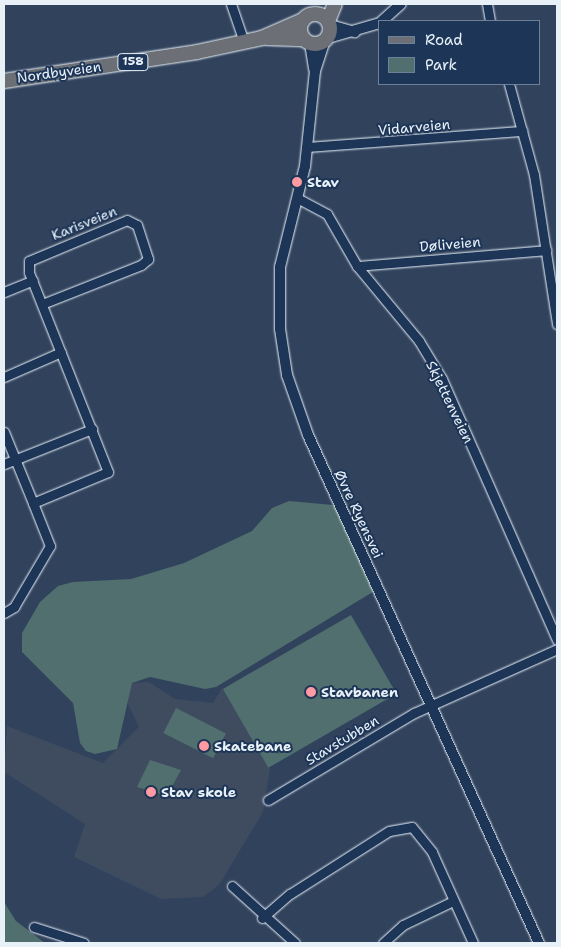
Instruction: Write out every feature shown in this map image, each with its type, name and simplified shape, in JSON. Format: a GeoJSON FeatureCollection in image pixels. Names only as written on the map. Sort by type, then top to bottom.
{"type":"FeatureCollection","features":[{"type":"Feature","properties":{"kind":"main road"},"geometry":{"type":"LineString","coordinates":[[328,31],[335,4]]}},
{"type":"Feature","properties":{"kind":"main road","name":"Nordbyveien"},"geometry":{"type":"LineString","coordinates":[[4,81],[262,38],[313,12]]}},
{"type":"Feature","properties":{"kind":"main road"},"geometry":{"type":"LineString","coordinates":[[313,12],[328,31]]}},
{"type":"Feature","properties":{"kind":"main road"},"geometry":{"type":"LineString","coordinates":[[307,41],[313,12]]}},
{"type":"Feature","properties":{"kind":"main road","name":"158"},"geometry":{"type":"LineString","coordinates":[[307,41],[328,31]]}},
{"type":"Feature","properties":{"kind":"main road","name":"Nordbyveien"},"geometry":{"type":"LineString","coordinates":[[262,38],[307,41]]}},
{"type":"Feature","properties":{"kind":"street"},"geometry":{"type":"LineString","coordinates":[[230,4],[244,42]]}},
{"type":"Feature","properties":{"kind":"street"},"geometry":{"type":"LineString","coordinates":[[383,20],[402,4]]}},
{"type":"Feature","properties":{"kind":"street"},"geometry":{"type":"LineString","coordinates":[[487,4],[490,20]]}},
{"type":"Feature","properties":{"kind":"street"},"geometry":{"type":"LineString","coordinates":[[328,31],[356,32],[378,23]]}},
{"type":"Feature","properties":{"kind":"street","name":"Øvre Ryensvei"},"geometry":{"type":"LineString","coordinates":[[328,31],[315,71],[308,147],[279,278],[287,375],[308,436],[540,943]]}},
{"type":"Feature","properties":{"kind":"street","name":"Øvre Ryensvei"},"geometry":{"type":"LineString","coordinates":[[307,41],[315,71]]}},
{"type":"Feature","properties":{"kind":"street"},"geometry":{"type":"LineString","coordinates":[[509,85],[522,131],[546,250],[557,324]]}},
{"type":"Feature","properties":{"kind":"street","name":"Vidarveien"},"geometry":{"type":"LineString","coordinates":[[308,147],[522,131]]}},
{"type":"Feature","properties":{"kind":"street","name":"Skjettenveien"},"geometry":{"type":"LineString","coordinates":[[297,198],[324,211],[357,266],[419,341],[442,379],[557,640]]}},
{"type":"Feature","properties":{"kind":"street","name":"Karisveien"},"geometry":{"type":"LineString","coordinates":[[33,503],[108,472],[32,280],[28,266],[34,258],[127,220],[137,225],[147,250],[148,259],[141,265],[42,304]]}},
{"type":"Feature","properties":{"kind":"street","name":"Døliveien"},"geometry":{"type":"LineString","coordinates":[[357,266],[546,250]]}},
{"type":"Feature","properties":{"kind":"street"},"geometry":{"type":"LineString","coordinates":[[4,292],[32,280]]}},
{"type":"Feature","properties":{"kind":"street"},"geometry":{"type":"LineString","coordinates":[[4,377],[61,352]]}},
{"type":"Feature","properties":{"kind":"street"},"geometry":{"type":"LineString","coordinates":[[4,464],[92,429]]}},
{"type":"Feature","properties":{"kind":"street"},"geometry":{"type":"LineString","coordinates":[[4,432],[50,546],[14,607],[4,613]]}},
{"type":"Feature","properties":{"kind":"street","name":"Stavstubben"},"geometry":{"type":"LineString","coordinates":[[268,800],[431,706],[557,649]]}},
{"type":"Feature","properties":{"kind":"street"},"geometry":{"type":"LineString","coordinates":[[262,918],[290,894],[389,831],[412,827],[424,836],[473,943]]}},
{"type":"Feature","properties":{"kind":"street"},"geometry":{"type":"LineString","coordinates":[[232,886],[262,918],[296,943]]}},
{"type":"Feature","properties":{"kind":"street"},"geometry":{"type":"LineString","coordinates":[[383,943],[403,926],[453,901]]}},
{"type":"Feature","properties":{"kind":"street"},"geometry":{"type":"LineString","coordinates":[[34,927],[84,943]]}},
{"type":"Feature","properties":{"kind":"shaded area","name":"Stav skole"},"geometry":{"type":"Polygon","coordinates":[[[149,682],[175,699],[213,703],[222,688],[270,769],[263,812],[219,885],[203,897],[161,899],[74,857],[85,824],[4,772],[7,726],[103,763],[139,727],[127,702],[129,683],[149,682]]]}},
{"type":"Feature","properties":{"kind":"green space"},"geometry":{"type":"Polygon","coordinates":[[[289,501],[344,506],[381,587],[216,687],[205,689],[150,677],[132,683],[117,749],[95,754],[86,751],[80,743],[73,703],[22,652],[22,633],[40,602],[58,586],[73,582],[131,579],[184,563],[252,531],[272,508],[289,501]]]}},
{"type":"Feature","properties":{"kind":"green space","name":"Stavbanen"},"geometry":{"type":"Polygon","coordinates":[[[351,615],[397,694],[268,768],[223,689],[351,615]]]}},
{"type":"Feature","properties":{"kind":"green space","name":"Skatebane"},"geometry":{"type":"Polygon","coordinates":[[[176,708],[226,733],[213,758],[163,733],[176,708]]]}},
{"type":"Feature","properties":{"kind":"green space"},"geometry":{"type":"Polygon","coordinates":[[[150,760],[181,770],[167,796],[137,787],[150,760]]]}},
{"type":"Feature","properties":{"kind":"green space"},"geometry":{"type":"Polygon","coordinates":[[[4,902],[16,921],[45,943],[4,943],[4,902]]]}},
{"type":"Feature","properties":{"kind":"place","name":"Stav"},"geometry":{"type":"Point","coordinates":[297,182]}},
{"type":"Feature","properties":{"kind":"place","name":"Stavbanen"},"geometry":{"type":"Point","coordinates":[311,692]}},
{"type":"Feature","properties":{"kind":"place","name":"Skatebane"},"geometry":{"type":"Point","coordinates":[204,746]}},
{"type":"Feature","properties":{"kind":"place","name":"Stav skole"},"geometry":{"type":"Point","coordinates":[151,792]}}]}
